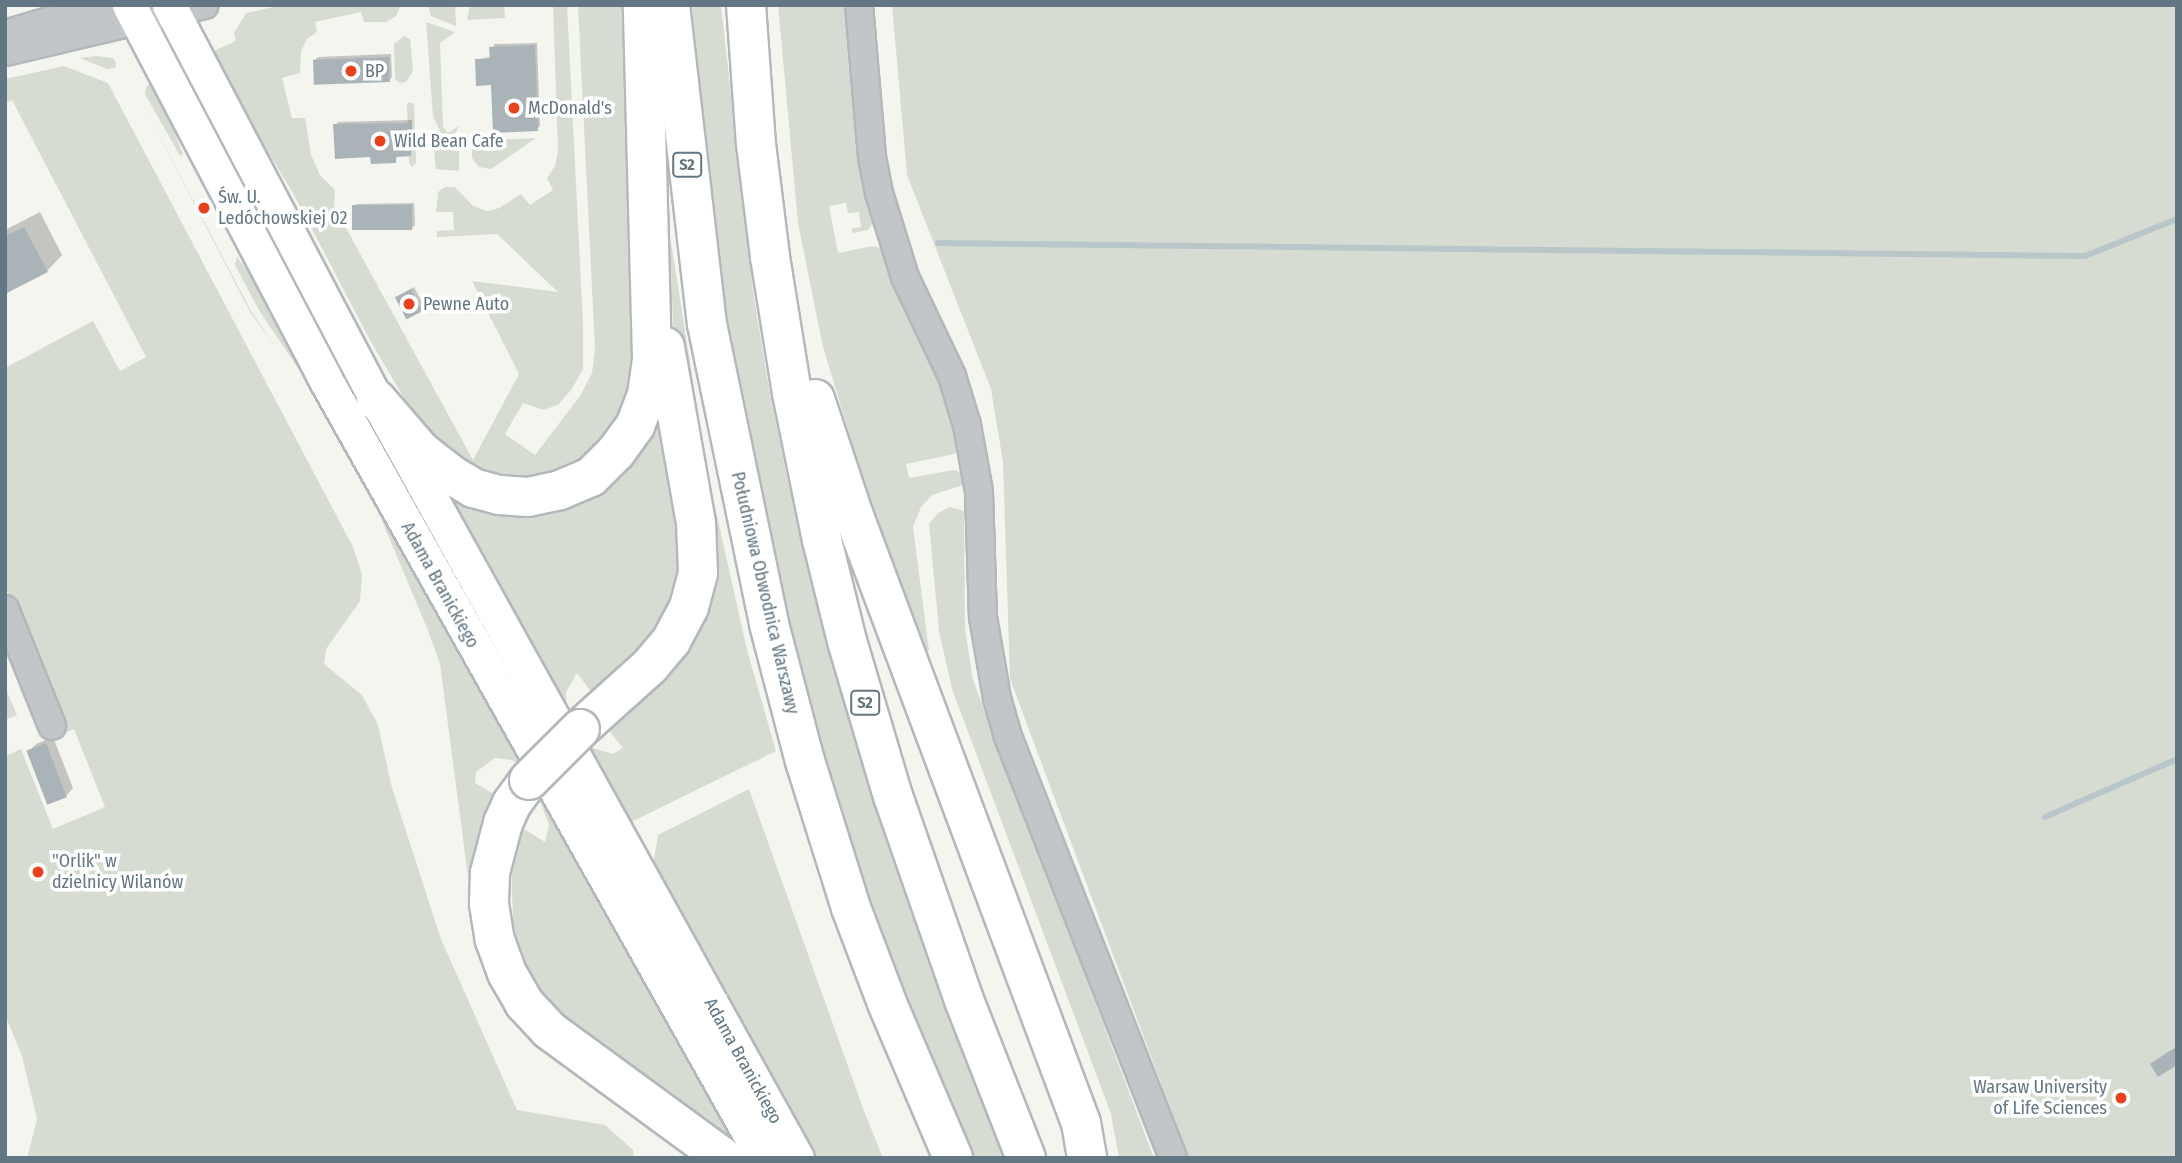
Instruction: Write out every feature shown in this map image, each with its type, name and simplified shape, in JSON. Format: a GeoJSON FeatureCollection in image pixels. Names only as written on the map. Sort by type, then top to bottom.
{"type":"FeatureCollection","features":[{"type":"Feature","properties":{"kind":"highway"},"geometry":{"type":"LineString","coordinates":[[376,400],[421,451],[473,488],[499,495],[528,497],[591,477],[616,452],[635,426],[646,395],[652,358],[643,5]]}},
{"type":"Feature","properties":{"kind":"highway","name":"Południowa Obwodnica Warszawy"},"geometry":{"type":"LineString","coordinates":[[670,5],[707,324],[769,624],[805,761],[851,908],[887,1003],[953,1158]]}},
{"type":"Feature","properties":{"kind":"highway","name":"S2"},"geometry":{"type":"LineString","coordinates":[[746,5],[756,144],[770,257],[792,393],[822,540],[870,724],[929,903],[1026,1158]]}},
{"type":"Feature","properties":{"kind":"highway"},"geometry":{"type":"LineString","coordinates":[[650,255],[696,523],[698,573],[689,607],[671,641],[650,666],[580,729],[530,780],[512,803],[503,823],[490,873],[489,904],[495,940],[507,974],[524,1003],[549,1030],[724,1158]]}},
{"type":"Feature","properties":{"kind":"highway"},"geometry":{"type":"LineString","coordinates":[[770,257],[854,516],[1084,1140]]}},
{"type":"Feature","properties":{"kind":"main road","name":"Adama Branickiego"},"geometry":{"type":"LineString","coordinates":[[171,9],[376,400],[797,1158]]}},
{"type":"Feature","properties":{"kind":"main road","name":"Adama Branickiego"},"geometry":{"type":"LineString","coordinates":[[133,14],[324,377],[763,1158]]}},
{"type":"Feature","properties":{"kind":"street"},"geometry":{"type":"LineString","coordinates":[[5,34],[103,5]]}},
{"type":"Feature","properties":{"kind":"street"},"geometry":{"type":"LineString","coordinates":[[5,52],[133,14],[205,5]]}},
{"type":"Feature","properties":{"kind":"street"},"geometry":{"type":"LineString","coordinates":[[859,5],[878,193],[905,277],[952,376],[974,459],[981,519],[983,617],[997,698],[1007,734],[1173,1158]]}},
{"type":"Feature","properties":{"kind":"street"},"geometry":{"type":"LineString","coordinates":[[5,609],[51,726]]}},
{"type":"Feature","properties":{"kind":"shaded area"},"geometry":{"type":"Polygon","coordinates":[[[282,5],[401,5],[396,16],[386,22],[364,22],[361,12],[315,22],[317,32],[307,39],[301,51],[300,73],[282,78],[292,118],[305,118],[311,155],[320,175],[335,190],[334,206],[473,460],[519,374],[472,281],[558,292],[497,234],[437,237],[437,231],[454,230],[453,212],[436,212],[438,192],[445,187],[455,187],[473,206],[487,211],[499,208],[521,194],[530,205],[553,190],[547,178],[555,166],[558,151],[553,5],[567,5],[583,369],[572,389],[559,404],[544,410],[523,403],[505,434],[535,455],[580,396],[592,373],[595,350],[578,5],[627,5],[634,403],[593,459],[530,481],[463,469],[421,427],[371,342],[294,195],[209,53],[236,41],[234,33],[246,13],[282,5]]]}},
{"type":"Feature","properties":{"kind":"shaded area"},"geometry":{"type":"Polygon","coordinates":[[[428,5],[455,5],[456,26],[431,16],[428,5]]]}},
{"type":"Feature","properties":{"kind":"shaded area"},"geometry":{"type":"Polygon","coordinates":[[[470,5],[504,5],[505,18],[467,20],[470,5]]]}},
{"type":"Feature","properties":{"kind":"shaded area"},"geometry":{"type":"Polygon","coordinates":[[[691,5],[721,5],[753,291],[767,377],[787,477],[845,701],[878,818],[926,955],[1006,1158],[973,1158],[952,1114],[851,849],[808,715],[741,406],[721,290],[695,76],[691,5]]]}},
{"type":"Feature","properties":{"kind":"shaded area"},"geometry":{"type":"Polygon","coordinates":[[[778,5],[851,5],[876,218],[868,230],[853,233],[851,229],[861,227],[859,212],[848,213],[846,203],[829,206],[838,253],[873,246],[884,249],[951,397],[959,449],[954,454],[906,464],[909,478],[954,470],[964,473],[969,483],[932,495],[921,507],[913,527],[929,651],[922,651],[867,492],[823,347],[798,223],[778,5]]]}},
{"type":"Feature","properties":{"kind":"shaded area"},"geometry":{"type":"Polygon","coordinates":[[[892,5],[2177,5],[2177,1158],[1189,1158],[1010,679],[1003,462],[991,389],[907,175],[892,5]]]}},
{"type":"Feature","properties":{"kind":"shaded area"},"geometry":{"type":"Polygon","coordinates":[[[426,22],[455,32],[440,43],[443,127],[448,133],[459,126],[454,135],[441,133],[433,116],[426,22]]]}},
{"type":"Feature","properties":{"kind":"shaded area"},"geometry":{"type":"Polygon","coordinates":[[[404,36],[410,39],[413,71],[406,82],[400,83],[395,79],[394,44],[404,36]]]}},
{"type":"Feature","properties":{"kind":"shaded area"},"geometry":{"type":"Polygon","coordinates":[[[80,58],[113,58],[115,68],[107,69],[80,58]]]}},
{"type":"Feature","properties":{"kind":"shaded area"},"geometry":{"type":"Polygon","coordinates":[[[64,66],[108,83],[353,547],[362,575],[360,601],[326,649],[324,664],[362,695],[378,725],[392,788],[441,939],[517,1110],[605,1125],[633,1150],[634,1158],[27,1158],[37,1119],[22,1056],[5,1015],[5,756],[21,749],[53,829],[105,807],[74,729],[63,733],[5,586],[5,368],[93,321],[120,371],[146,357],[12,100],[5,103],[5,79],[64,66]]]}},
{"type":"Feature","properties":{"kind":"shaded area"},"geometry":{"type":"Polygon","coordinates":[[[154,81],[183,154],[180,156],[145,94],[146,87],[154,81]]]}},
{"type":"Feature","properties":{"kind":"shaded area"},"geometry":{"type":"Polygon","coordinates":[[[138,95],[251,311],[276,347],[250,312],[138,95]]]}},
{"type":"Feature","properties":{"kind":"shaded area"},"geometry":{"type":"Polygon","coordinates":[[[407,104],[414,104],[416,163],[412,167],[409,163],[407,104]]]}},
{"type":"Feature","properties":{"kind":"shaded area"},"geometry":{"type":"Polygon","coordinates":[[[536,138],[491,169],[479,167],[472,158],[472,139],[488,147],[488,140],[536,138]]]}},
{"type":"Feature","properties":{"kind":"shaded area"},"geometry":{"type":"Polygon","coordinates":[[[437,146],[459,149],[459,171],[436,169],[434,149],[437,146]]]}},
{"type":"Feature","properties":{"kind":"shaded area"},"geometry":{"type":"Polygon","coordinates":[[[669,229],[707,471],[747,650],[776,751],[629,823],[586,746],[613,754],[623,748],[606,727],[687,647],[669,229]]]}},
{"type":"Feature","properties":{"kind":"shaded area"},"geometry":{"type":"Polygon","coordinates":[[[237,257],[264,291],[524,761],[521,765],[512,760],[495,758],[476,772],[475,783],[497,796],[471,899],[440,664],[427,628],[380,516],[298,368],[260,312],[235,265],[237,257]]]}},
{"type":"Feature","properties":{"kind":"shaded area"},"geometry":{"type":"Polygon","coordinates":[[[657,395],[679,513],[677,585],[652,640],[595,697],[577,673],[566,692],[567,706],[572,716],[565,721],[433,478],[533,505],[657,395]]]}},
{"type":"Feature","properties":{"kind":"shaded area"},"geometry":{"type":"Polygon","coordinates":[[[950,507],[964,511],[965,628],[973,680],[1154,1158],[1119,1158],[1111,1114],[952,689],[939,631],[929,524],[938,513],[950,507]]]}},
{"type":"Feature","properties":{"kind":"shaded area"},"geometry":{"type":"Polygon","coordinates":[[[5,687],[17,715],[5,720],[5,687]]]}},
{"type":"Feature","properties":{"kind":"shaded area"},"geometry":{"type":"Polygon","coordinates":[[[543,789],[744,1158],[549,1007],[535,987],[521,959],[513,923],[511,862],[519,826],[545,842],[549,825],[538,795],[543,789]]]}},
{"type":"Feature","properties":{"kind":"shaded area"},"geometry":{"type":"Polygon","coordinates":[[[749,789],[883,1158],[813,1158],[653,865],[658,835],[749,789]]]}},
{"type":"Feature","properties":{"kind":"building","name":"McDonald's"},"geometry":{"type":"Polygon","coordinates":[[[535,45],[538,131],[493,133],[491,85],[476,86],[475,59],[490,59],[489,47],[535,45]]]}},
{"type":"Feature","properties":{"kind":"building"},"geometry":{"type":"Polygon","coordinates":[[[389,57],[390,82],[314,85],[313,60],[389,57]]]}},
{"type":"Feature","properties":{"kind":"building"},"geometry":{"type":"Polygon","coordinates":[[[409,123],[411,156],[396,157],[396,163],[371,164],[370,157],[335,159],[333,124],[409,123]]]}},
{"type":"Feature","properties":{"kind":"building"},"geometry":{"type":"Polygon","coordinates":[[[352,205],[412,205],[412,230],[352,230],[352,205]]]}},
{"type":"Feature","properties":{"kind":"building"},"geometry":{"type":"Polygon","coordinates":[[[24,227],[48,272],[5,294],[5,236],[24,227]]]}},
{"type":"Feature","properties":{"kind":"building"},"geometry":{"type":"Polygon","coordinates":[[[411,289],[422,311],[406,319],[395,297],[411,289]]]}},
{"type":"Feature","properties":{"kind":"building"},"geometry":{"type":"Polygon","coordinates":[[[46,743],[67,797],[47,805],[26,751],[46,743]]]}},
{"type":"Feature","properties":{"kind":"building"},"geometry":{"type":"Polygon","coordinates":[[[2171,1050],[2177,1058],[2177,1065],[2158,1077],[2150,1064],[2171,1050]]]}},
{"type":"Feature","properties":{"kind":"waterway"},"geometry":{"type":"LineString","coordinates":[[938,243],[2085,256],[2177,219]]}},
{"type":"Feature","properties":{"kind":"waterway"},"geometry":{"type":"LineString","coordinates":[[2045,817],[2177,759]]}},
{"type":"Feature","properties":{"kind":"place","name":"BP"},"geometry":{"type":"Point","coordinates":[351,71]}},
{"type":"Feature","properties":{"kind":"place","name":"McDonald's"},"geometry":{"type":"Point","coordinates":[514,108]}},
{"type":"Feature","properties":{"kind":"place","name":"Wild Bean Cafe"},"geometry":{"type":"Point","coordinates":[380,141]}},
{"type":"Feature","properties":{"kind":"place","name":"Św. U. Ledóchowskiej 02"},"geometry":{"type":"Point","coordinates":[204,208]}},
{"type":"Feature","properties":{"kind":"place","name":"Pewne Auto"},"geometry":{"type":"Point","coordinates":[409,304]}},
{"type":"Feature","properties":{"kind":"place","name":"\"Orlik\" w dzielnicy Wilanów"},"geometry":{"type":"Point","coordinates":[38,872]}},
{"type":"Feature","properties":{"kind":"place","name":"Warsaw University of Life Sciences"},"geometry":{"type":"Point","coordinates":[2121,1098]}}]}
